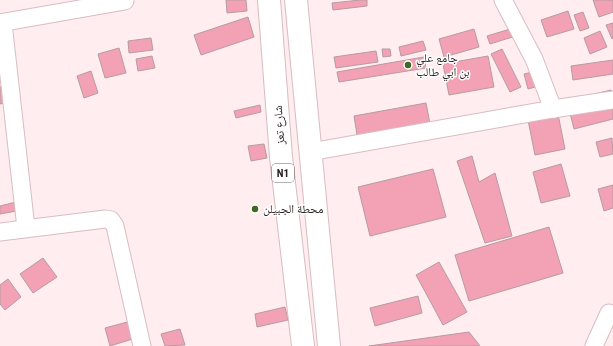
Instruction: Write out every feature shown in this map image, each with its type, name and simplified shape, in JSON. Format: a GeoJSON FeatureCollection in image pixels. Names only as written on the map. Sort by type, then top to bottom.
{"type":"FeatureCollection","features":[{"type":"Feature","properties":{"kind":"highway","name":"شارع تعز"},"geometry":{"type":"LineString","coordinates":[[269,0],[281,157],[303,346]]}},
{"type":"Feature","properties":{"kind":"highway","name":"N1"},"geometry":{"type":"LineString","coordinates":[[296,0],[329,346]]}},
{"type":"Feature","properties":{"kind":"street"},"geometry":{"type":"LineString","coordinates":[[26,228],[2,23],[125,0]]}},
{"type":"Feature","properties":{"kind":"street"},"geometry":{"type":"LineString","coordinates":[[503,0],[534,59],[553,109]]}},
{"type":"Feature","properties":{"kind":"street"},"geometry":{"type":"LineString","coordinates":[[310,152],[553,109],[613,100]]}},
{"type":"Feature","properties":{"kind":"street"},"geometry":{"type":"LineString","coordinates":[[0,232],[105,219],[112,220],[115,226],[142,346]]}},
{"type":"Feature","properties":{"kind":"street"},"geometry":{"type":"LineString","coordinates":[[594,346],[609,313]]}},
{"type":"Feature","properties":{"kind":"building"},"geometry":{"type":"Polygon","coordinates":[[[226,0],[246,0],[247,11],[227,13],[226,0]]]}},
{"type":"Feature","properties":{"kind":"building"},"geometry":{"type":"Polygon","coordinates":[[[367,0],[367,6],[333,10],[332,3],[367,0]]]}},
{"type":"Feature","properties":{"kind":"building"},"geometry":{"type":"Polygon","coordinates":[[[593,0],[613,0],[613,12],[599,17],[593,0]]]}},
{"type":"Feature","properties":{"kind":"building"},"geometry":{"type":"Polygon","coordinates":[[[568,11],[574,29],[547,37],[541,20],[568,11]]]}},
{"type":"Feature","properties":{"kind":"building"},"geometry":{"type":"Polygon","coordinates":[[[583,12],[589,28],[580,31],[574,15],[583,12]]]}},
{"type":"Feature","properties":{"kind":"building"},"geometry":{"type":"Polygon","coordinates":[[[248,17],[254,37],[201,55],[194,35],[248,17]]]}},
{"type":"Feature","properties":{"kind":"building"},"geometry":{"type":"Polygon","coordinates":[[[613,23],[613,38],[612,39],[606,25],[613,23]]]}},
{"type":"Feature","properties":{"kind":"building"},"geometry":{"type":"Polygon","coordinates":[[[520,26],[522,34],[490,44],[487,36],[520,26]]]}},
{"type":"Feature","properties":{"kind":"building"},"geometry":{"type":"Polygon","coordinates":[[[474,29],[479,47],[444,57],[439,39],[474,29]]]}},
{"type":"Feature","properties":{"kind":"building"},"geometry":{"type":"Polygon","coordinates":[[[600,31],[607,47],[590,54],[584,38],[600,31]]]}},
{"type":"Feature","properties":{"kind":"building"},"geometry":{"type":"Polygon","coordinates":[[[151,38],[153,50],[129,53],[128,41],[151,38]]]}},
{"type":"Feature","properties":{"kind":"building"},"geometry":{"type":"Polygon","coordinates":[[[423,41],[426,50],[401,56],[399,47],[423,41]]]}},
{"type":"Feature","properties":{"kind":"building"},"geometry":{"type":"Polygon","coordinates":[[[119,48],[126,73],[105,78],[98,54],[119,48]]]}},
{"type":"Feature","properties":{"kind":"building"},"geometry":{"type":"Polygon","coordinates":[[[382,49],[390,49],[391,56],[383,57],[382,49]]]}},
{"type":"Feature","properties":{"kind":"building"},"geometry":{"type":"Polygon","coordinates":[[[502,49],[521,87],[510,92],[491,54],[502,49]]]}},
{"type":"Feature","properties":{"kind":"building"},"geometry":{"type":"Polygon","coordinates":[[[376,51],[378,62],[336,68],[334,57],[376,51]]]}},
{"type":"Feature","properties":{"kind":"building"},"geometry":{"type":"Polygon","coordinates":[[[152,56],[155,68],[138,71],[136,59],[152,56]]]}},
{"type":"Feature","properties":{"kind":"building"},"geometry":{"type":"Polygon","coordinates":[[[488,56],[494,87],[449,95],[443,64],[488,56]]]}},
{"type":"Feature","properties":{"kind":"building"},"geometry":{"type":"Polygon","coordinates":[[[424,57],[426,68],[339,82],[337,72],[424,57]]]}},
{"type":"Feature","properties":{"kind":"building"},"geometry":{"type":"Polygon","coordinates":[[[613,60],[613,74],[573,80],[571,66],[613,60]]]}},
{"type":"Feature","properties":{"kind":"building"},"geometry":{"type":"Polygon","coordinates":[[[546,69],[549,83],[528,89],[524,74],[546,69]]]}},
{"type":"Feature","properties":{"kind":"building"},"geometry":{"type":"Polygon","coordinates":[[[91,71],[98,93],[84,98],[77,76],[91,71]]]}},
{"type":"Feature","properties":{"kind":"building"},"geometry":{"type":"Polygon","coordinates":[[[6,86],[9,102],[0,104],[0,87],[6,86]]]}},
{"type":"Feature","properties":{"kind":"building"},"geometry":{"type":"Polygon","coordinates":[[[611,90],[613,96],[613,119],[574,129],[567,101],[611,90]]]}},
{"type":"Feature","properties":{"kind":"building"},"geometry":{"type":"Polygon","coordinates":[[[426,103],[432,134],[359,147],[354,116],[426,103]]]}},
{"type":"Feature","properties":{"kind":"building"},"geometry":{"type":"Polygon","coordinates":[[[260,105],[261,112],[236,118],[234,111],[260,105]]]}},
{"type":"Feature","properties":{"kind":"building"},"geometry":{"type":"Polygon","coordinates":[[[557,109],[565,149],[535,155],[527,115],[557,109]]]}},
{"type":"Feature","properties":{"kind":"building"},"geometry":{"type":"Polygon","coordinates":[[[612,138],[613,154],[600,157],[596,142],[612,138]]]}},
{"type":"Feature","properties":{"kind":"building"},"geometry":{"type":"Polygon","coordinates":[[[264,144],[267,158],[251,161],[248,146],[264,144]]]}},
{"type":"Feature","properties":{"kind":"building"},"geometry":{"type":"Polygon","coordinates":[[[472,156],[479,182],[495,173],[512,236],[485,243],[457,161],[472,156]]]}},
{"type":"Feature","properties":{"kind":"building"},"geometry":{"type":"Polygon","coordinates":[[[561,164],[570,196],[541,203],[533,172],[561,164]]]}},
{"type":"Feature","properties":{"kind":"building"},"geometry":{"type":"Polygon","coordinates":[[[433,169],[446,217],[370,236],[358,187],[433,169]]]}},
{"type":"Feature","properties":{"kind":"building"},"geometry":{"type":"Polygon","coordinates":[[[613,185],[613,208],[604,211],[598,189],[613,185]]]}},
{"type":"Feature","properties":{"kind":"building"},"geometry":{"type":"Polygon","coordinates":[[[20,201],[22,210],[0,214],[0,206],[20,201]]]}},
{"type":"Feature","properties":{"kind":"building"},"geometry":{"type":"Polygon","coordinates":[[[549,227],[563,273],[469,301],[455,255],[549,227]]]}},
{"type":"Feature","properties":{"kind":"building"},"geometry":{"type":"Polygon","coordinates":[[[43,258],[57,277],[33,293],[20,274],[43,258]]]}},
{"type":"Feature","properties":{"kind":"building"},"geometry":{"type":"Polygon","coordinates":[[[439,262],[467,312],[443,325],[416,275],[439,262]]]}},
{"type":"Feature","properties":{"kind":"building"},"geometry":{"type":"Polygon","coordinates":[[[8,279],[21,297],[5,310],[0,304],[0,285],[8,279]]]}},
{"type":"Feature","properties":{"kind":"building"},"geometry":{"type":"Polygon","coordinates":[[[418,296],[422,313],[375,326],[370,308],[418,296]]]}},
{"type":"Feature","properties":{"kind":"building"},"geometry":{"type":"Polygon","coordinates":[[[285,307],[288,320],[257,327],[255,314],[285,307]]]}},
{"type":"Feature","properties":{"kind":"building"},"geometry":{"type":"Polygon","coordinates":[[[135,320],[139,337],[110,346],[105,328],[135,320]]]}},
{"type":"Feature","properties":{"kind":"building"},"geometry":{"type":"Polygon","coordinates":[[[180,329],[185,345],[165,346],[161,334],[180,329]]]}},
{"type":"Feature","properties":{"kind":"building"},"geometry":{"type":"Polygon","coordinates":[[[469,332],[480,346],[369,346],[469,332]]]}},
{"type":"Feature","properties":{"kind":"place","name":"جامع علي بن ابي طالب"},"geometry":{"type":"Point","coordinates":[408,65]}},
{"type":"Feature","properties":{"kind":"place","name":"محطة الجبيلن"},"geometry":{"type":"Point","coordinates":[255,209]}}]}
